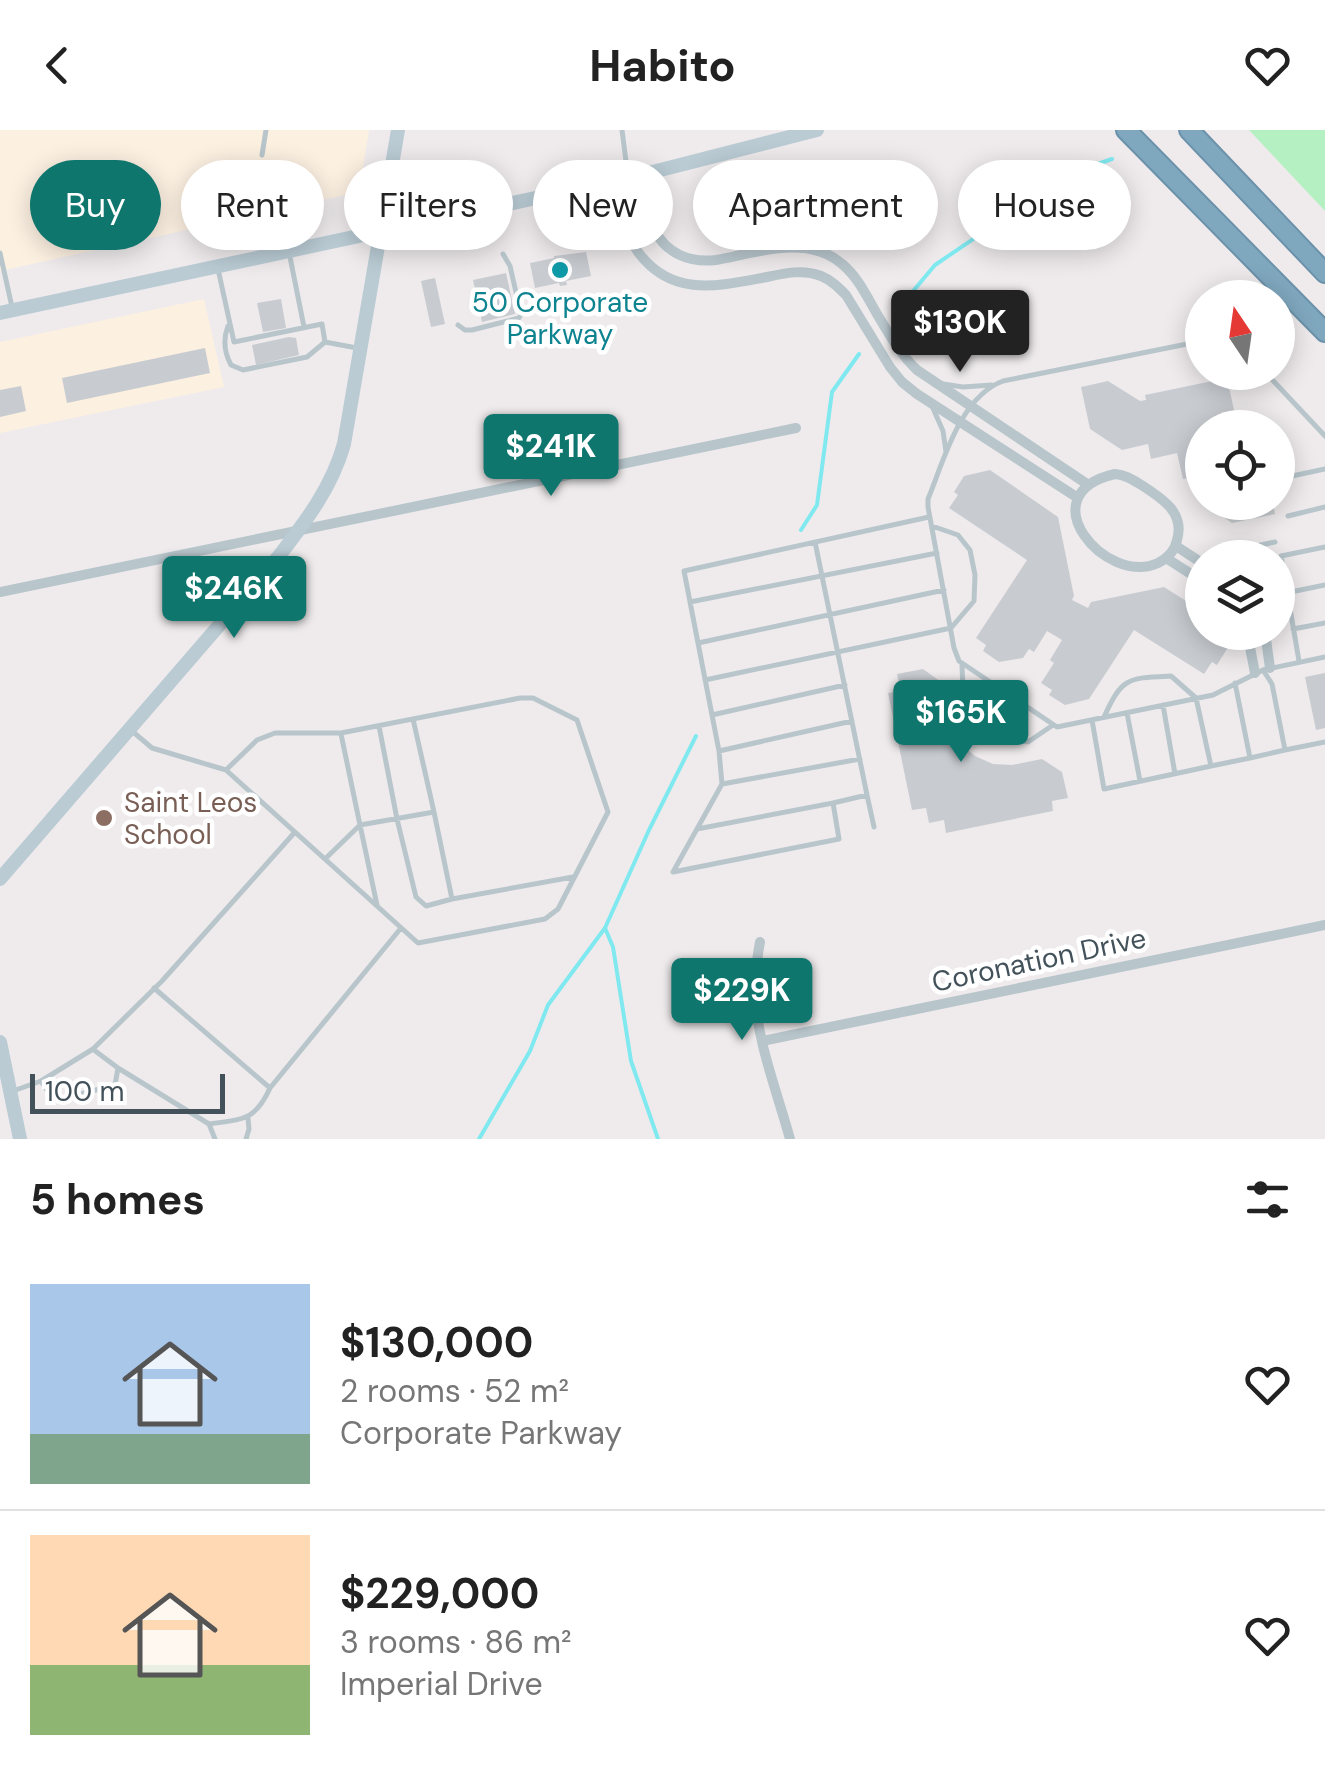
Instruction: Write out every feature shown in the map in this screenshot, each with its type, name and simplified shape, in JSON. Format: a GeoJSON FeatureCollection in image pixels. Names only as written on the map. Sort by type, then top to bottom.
{"type":"FeatureCollection","features":[{"type":"Feature","properties":{"kind":"highway"},"geometry":{"type":"LineString","coordinates":[[1126,130],[1325,332]]}},
{"type":"Feature","properties":{"kind":"highway"},"geometry":{"type":"LineString","coordinates":[[1189,130],[1325,273]]}},
{"type":"Feature","properties":{"kind":"main road"},"geometry":{"type":"LineString","coordinates":[[392,160],[398,130]]}},
{"type":"Feature","properties":{"kind":"main road"},"geometry":{"type":"LineString","coordinates":[[673,167],[817,130]]}},
{"type":"Feature","properties":{"kind":"main road"},"geometry":{"type":"LineString","coordinates":[[6,312],[289,250]]}},
{"type":"Feature","properties":{"kind":"main road"},"geometry":{"type":"LineString","coordinates":[[0,879],[298,532],[327,486],[341,454],[377,250]]}},
{"type":"Feature","properties":{"kind":"main road"},"geometry":{"type":"LineString","coordinates":[[0,1042],[20,1139]]}},
{"type":"Feature","properties":{"kind":"street"},"geometry":{"type":"LineString","coordinates":[[673,250],[683,258],[703,262],[794,247],[820,252],[841,262],[905,359],[1086,484]]}},
{"type":"Feature","properties":{"kind":"street"},"geometry":{"type":"LineString","coordinates":[[636,250],[662,274],[690,286],[710,287],[792,272],[813,274],[835,284],[902,382],[1078,498]]}},
{"type":"Feature","properties":{"kind":"street"},"geometry":{"type":"LineString","coordinates":[[864,325],[879,317]]}},
{"type":"Feature","properties":{"kind":"street"},"geometry":{"type":"LineString","coordinates":[[0,592],[796,428]]}},
{"type":"Feature","properties":{"kind":"street"},"geometry":{"type":"LineString","coordinates":[[1126,475],[1164,499],[1178,520],[1176,546],[1154,565],[1130,567],[1092,545],[1078,522],[1078,498],[1086,484],[1100,477],[1126,475]]}},
{"type":"Feature","properties":{"kind":"street"},"geometry":{"type":"LineString","coordinates":[[1176,546],[1185,552]]}},
{"type":"Feature","properties":{"kind":"street"},"geometry":{"type":"LineString","coordinates":[[1166,558],[1185,570]]}},
{"type":"Feature","properties":{"kind":"street"},"geometry":{"type":"LineString","coordinates":[[1254,650],[1262,670]]}},
{"type":"Feature","properties":{"kind":"street"},"geometry":{"type":"LineString","coordinates":[[1262,670],[1264,650]]}},
{"type":"Feature","properties":{"kind":"street","name":"Coronation Drive"},"geometry":{"type":"LineString","coordinates":[[762,1041],[1325,925]]}},
{"type":"Feature","properties":{"kind":"street"},"geometry":{"type":"LineString","coordinates":[[760,942],[755,992],[762,1041],[790,1139]]}},
{"type":"Feature","properties":{"kind":"lane"},"geometry":{"type":"LineString","coordinates":[[262,155],[266,130]]}},
{"type":"Feature","properties":{"kind":"lane"},"geometry":{"type":"LineString","coordinates":[[622,130],[626,160]]}},
{"type":"Feature","properties":{"kind":"lane"},"geometry":{"type":"LineString","coordinates":[[289,250],[304,327]]}},
{"type":"Feature","properties":{"kind":"lane"},"geometry":{"type":"LineString","coordinates":[[0,253],[6,312]]}},
{"type":"Feature","properties":{"kind":"lane"},"geometry":{"type":"LineString","coordinates":[[458,325],[472,330],[519,318],[514,280],[503,254]]}},
{"type":"Feature","properties":{"kind":"lane"},"geometry":{"type":"LineString","coordinates":[[217,266],[234,342],[322,324],[325,342]]}},
{"type":"Feature","properties":{"kind":"lane"},"geometry":{"type":"LineString","coordinates":[[230,323],[224,339],[228,359],[231,365],[243,370],[307,358],[325,342]]}},
{"type":"Feature","properties":{"kind":"lane"},"geometry":{"type":"LineString","coordinates":[[325,342],[361,350]]}},
{"type":"Feature","properties":{"kind":"lane"},"geometry":{"type":"LineString","coordinates":[[932,380],[962,388],[994,384],[1185,344]]}},
{"type":"Feature","properties":{"kind":"lane"},"geometry":{"type":"LineString","coordinates":[[994,384],[960,420],[928,499],[954,648],[962,664],[1057,727],[1213,695],[1262,670],[1325,658]]}},
{"type":"Feature","properties":{"kind":"lane"},"geometry":{"type":"LineString","coordinates":[[1282,390],[1325,436]]}},
{"type":"Feature","properties":{"kind":"lane"},"geometry":{"type":"LineString","coordinates":[[926,400],[943,432],[946,455]]}},
{"type":"Feature","properties":{"kind":"lane"},"geometry":{"type":"LineString","coordinates":[[1295,475],[1325,469]]}},
{"type":"Feature","properties":{"kind":"lane"},"geometry":{"type":"LineString","coordinates":[[1295,514],[1325,508]]}},
{"type":"Feature","properties":{"kind":"lane"},"geometry":{"type":"LineString","coordinates":[[833,803],[839,839],[674,872],[722,784],[684,571],[929,517]]}},
{"type":"Feature","properties":{"kind":"lane"},"geometry":{"type":"LineString","coordinates":[[705,680],[951,628],[974,601],[975,574],[970,550],[958,534],[932,526]]}},
{"type":"Feature","properties":{"kind":"lane"},"geometry":{"type":"LineString","coordinates":[[815,542],[874,827]]}},
{"type":"Feature","properties":{"kind":"lane"},"geometry":{"type":"LineString","coordinates":[[1295,553],[1325,547]]}},
{"type":"Feature","properties":{"kind":"lane"},"geometry":{"type":"LineString","coordinates":[[690,602],[937,553]]}},
{"type":"Feature","properties":{"kind":"lane"},"geometry":{"type":"LineString","coordinates":[[1295,591],[1325,585]]}},
{"type":"Feature","properties":{"kind":"lane"},"geometry":{"type":"LineString","coordinates":[[698,643],[944,590]]}},
{"type":"Feature","properties":{"kind":"lane"},"geometry":{"type":"LineString","coordinates":[[1295,629],[1325,623]]}},
{"type":"Feature","properties":{"kind":"lane"},"geometry":{"type":"LineString","coordinates":[[1295,640],[1299,662]]}},
{"type":"Feature","properties":{"kind":"lane"},"geometry":{"type":"LineString","coordinates":[[962,664],[970,710],[1006,738],[1028,742],[1054,724]]}},
{"type":"Feature","properties":{"kind":"lane"},"geometry":{"type":"LineString","coordinates":[[1262,670],[1272,684],[1285,750]]}},
{"type":"Feature","properties":{"kind":"lane"},"geometry":{"type":"LineString","coordinates":[[1104,717],[1116,691],[1126,682],[1171,676],[1196,698],[1211,766]]}},
{"type":"Feature","properties":{"kind":"lane"},"geometry":{"type":"LineString","coordinates":[[1235,684],[1250,758]]}},
{"type":"Feature","properties":{"kind":"lane"},"geometry":{"type":"LineString","coordinates":[[712,715],[845,685]]}},
{"type":"Feature","properties":{"kind":"lane"},"geometry":{"type":"LineString","coordinates":[[130,728],[152,748],[226,770],[418,943],[545,919],[558,909],[608,812],[577,720],[533,698],[341,734],[275,733],[257,740],[226,770]]}},
{"type":"Feature","properties":{"kind":"lane"},"geometry":{"type":"LineString","coordinates":[[1163,706],[1175,774]]}},
{"type":"Feature","properties":{"kind":"lane"},"geometry":{"type":"LineString","coordinates":[[1126,713],[1140,781]]}},
{"type":"Feature","properties":{"kind":"lane"},"geometry":{"type":"LineString","coordinates":[[413,719],[452,900]]}},
{"type":"Feature","properties":{"kind":"lane"},"geometry":{"type":"LineString","coordinates":[[1092,720],[1104,788],[1325,742]]}},
{"type":"Feature","properties":{"kind":"lane"},"geometry":{"type":"LineString","coordinates":[[718,751],[852,722]]}},
{"type":"Feature","properties":{"kind":"lane"},"geometry":{"type":"LineString","coordinates":[[379,726],[416,898],[426,906],[575,876]]}},
{"type":"Feature","properties":{"kind":"lane"},"geometry":{"type":"LineString","coordinates":[[341,734],[378,908]]}},
{"type":"Feature","properties":{"kind":"lane"},"geometry":{"type":"LineString","coordinates":[[722,784],[860,759]]}},
{"type":"Feature","properties":{"kind":"lane"},"geometry":{"type":"LineString","coordinates":[[697,829],[868,795]]}},
{"type":"Feature","properties":{"kind":"lane"},"geometry":{"type":"LineString","coordinates":[[324,859],[360,825],[434,812]]}},
{"type":"Feature","properties":{"kind":"lane"},"geometry":{"type":"LineString","coordinates":[[10,1092],[41,1081],[93,1049],[154,988],[295,832]]}},
{"type":"Feature","properties":{"kind":"lane"},"geometry":{"type":"LineString","coordinates":[[209,1124],[248,1118],[261,1108],[270,1088],[401,928]]}},
{"type":"Feature","properties":{"kind":"lane"},"geometry":{"type":"LineString","coordinates":[[154,988],[270,1088]]}},
{"type":"Feature","properties":{"kind":"lane"},"geometry":{"type":"LineString","coordinates":[[93,1049],[209,1124],[215,1139]]}},
{"type":"Feature","properties":{"kind":"lane"},"geometry":{"type":"LineString","coordinates":[[41,1081],[51,1096],[61,1099],[115,1085],[118,1068]]}},
{"type":"Feature","properties":{"kind":"lane"},"geometry":{"type":"LineString","coordinates":[[246,1139],[248,1118]]}},
{"type":"Feature","properties":{"kind":"shaded area"},"geometry":{"type":"Polygon","coordinates":[[[0,130],[369,130],[364,160],[344,160],[344,195],[324,200],[324,160],[181,160],[181,231],[161,236],[161,160],[30,160],[30,250],[95,250],[0,271],[0,130]]]}},
{"type":"Feature","properties":{"kind":"shaded area"},"geometry":{"type":"Polygon","coordinates":[[[204,299],[224,387],[0,433],[0,342],[204,299]]]}},
{"type":"Feature","properties":{"kind":"green space"},"geometry":{"type":"Polygon","coordinates":[[[1249,130],[1325,130],[1325,211],[1249,130]]]}},
{"type":"Feature","properties":{"kind":"building","name":"50 Corporate Parkway"},"geometry":{"type":"Polygon","coordinates":[[[586,252],[591,276],[566,281],[567,285],[535,288],[530,263],[586,252]]]}},
{"type":"Feature","properties":{"kind":"building"},"geometry":{"type":"Polygon","coordinates":[[[506,273],[515,314],[482,322],[473,280],[506,273]]]}},
{"type":"Feature","properties":{"kind":"building"},"geometry":{"type":"Polygon","coordinates":[[[435,278],[445,324],[431,327],[421,281],[435,278]]]}},
{"type":"Feature","properties":{"kind":"building"},"geometry":{"type":"Polygon","coordinates":[[[281,299],[286,328],[263,332],[257,303],[281,299]]]}},
{"type":"Feature","properties":{"kind":"building"},"geometry":{"type":"Polygon","coordinates":[[[296,338],[299,355],[256,365],[252,345],[296,338]]]}},
{"type":"Feature","properties":{"kind":"building"},"geometry":{"type":"Polygon","coordinates":[[[205,348],[210,373],[67,403],[62,378],[205,348]]]}},
{"type":"Feature","properties":{"kind":"building"},"geometry":{"type":"Polygon","coordinates":[[[1108,381],[1140,401],[1146,400],[1145,395],[1185,387],[1185,390],[1230,390],[1234,410],[1185,410],[1185,479],[1177,453],[1151,459],[1148,444],[1122,450],[1090,429],[1081,387],[1108,381]]]}},
{"type":"Feature","properties":{"kind":"building"},"geometry":{"type":"Polygon","coordinates":[[[21,386],[26,411],[0,417],[0,390],[21,386]]]}},
{"type":"Feature","properties":{"kind":"building"},"geometry":{"type":"Polygon","coordinates":[[[990,470],[1058,517],[1072,600],[1088,608],[1091,602],[1164,587],[1185,600],[1185,650],[1226,650],[1217,665],[1212,662],[1204,674],[1134,630],[1089,699],[1065,705],[1049,695],[1052,690],[1041,683],[1062,640],[1047,631],[1034,652],[1029,649],[1023,658],[999,662],[983,651],[986,645],[976,638],[1027,560],[949,508],[964,476],[990,470]]]}},
{"type":"Feature","properties":{"kind":"building"},"geometry":{"type":"Polygon","coordinates":[[[923,669],[944,684],[954,731],[962,745],[993,764],[1042,759],[1062,772],[1068,798],[1052,801],[1053,811],[946,833],[944,820],[929,823],[926,808],[912,810],[888,693],[901,691],[897,674],[923,669]]]}},
{"type":"Feature","properties":{"kind":"building"},"geometry":{"type":"Polygon","coordinates":[[[1325,673],[1325,728],[1316,730],[1305,677],[1325,673]]]}},
{"type":"Feature","properties":{"kind":"waterway"},"geometry":{"type":"LineString","coordinates":[[898,309],[935,265],[1069,174],[1112,159]]}},
{"type":"Feature","properties":{"kind":"waterway"},"geometry":{"type":"LineString","coordinates":[[801,530],[817,505],[832,392],[859,354]]}},
{"type":"Feature","properties":{"kind":"waterway"},"geometry":{"type":"LineString","coordinates":[[479,1139],[530,1051],[548,1005],[605,928],[696,736]]}},
{"type":"Feature","properties":{"kind":"waterway"},"geometry":{"type":"LineString","coordinates":[[605,928],[613,947],[631,1061],[658,1139]]}},
{"type":"Feature","properties":{"kind":"place","name":"50 Corporate Parkway"},"geometry":{"type":"Point","coordinates":[560,270]}},
{"type":"Feature","properties":{"kind":"place","name":"Saint Leos School"},"geometry":{"type":"Point","coordinates":[104,818]}}]}
